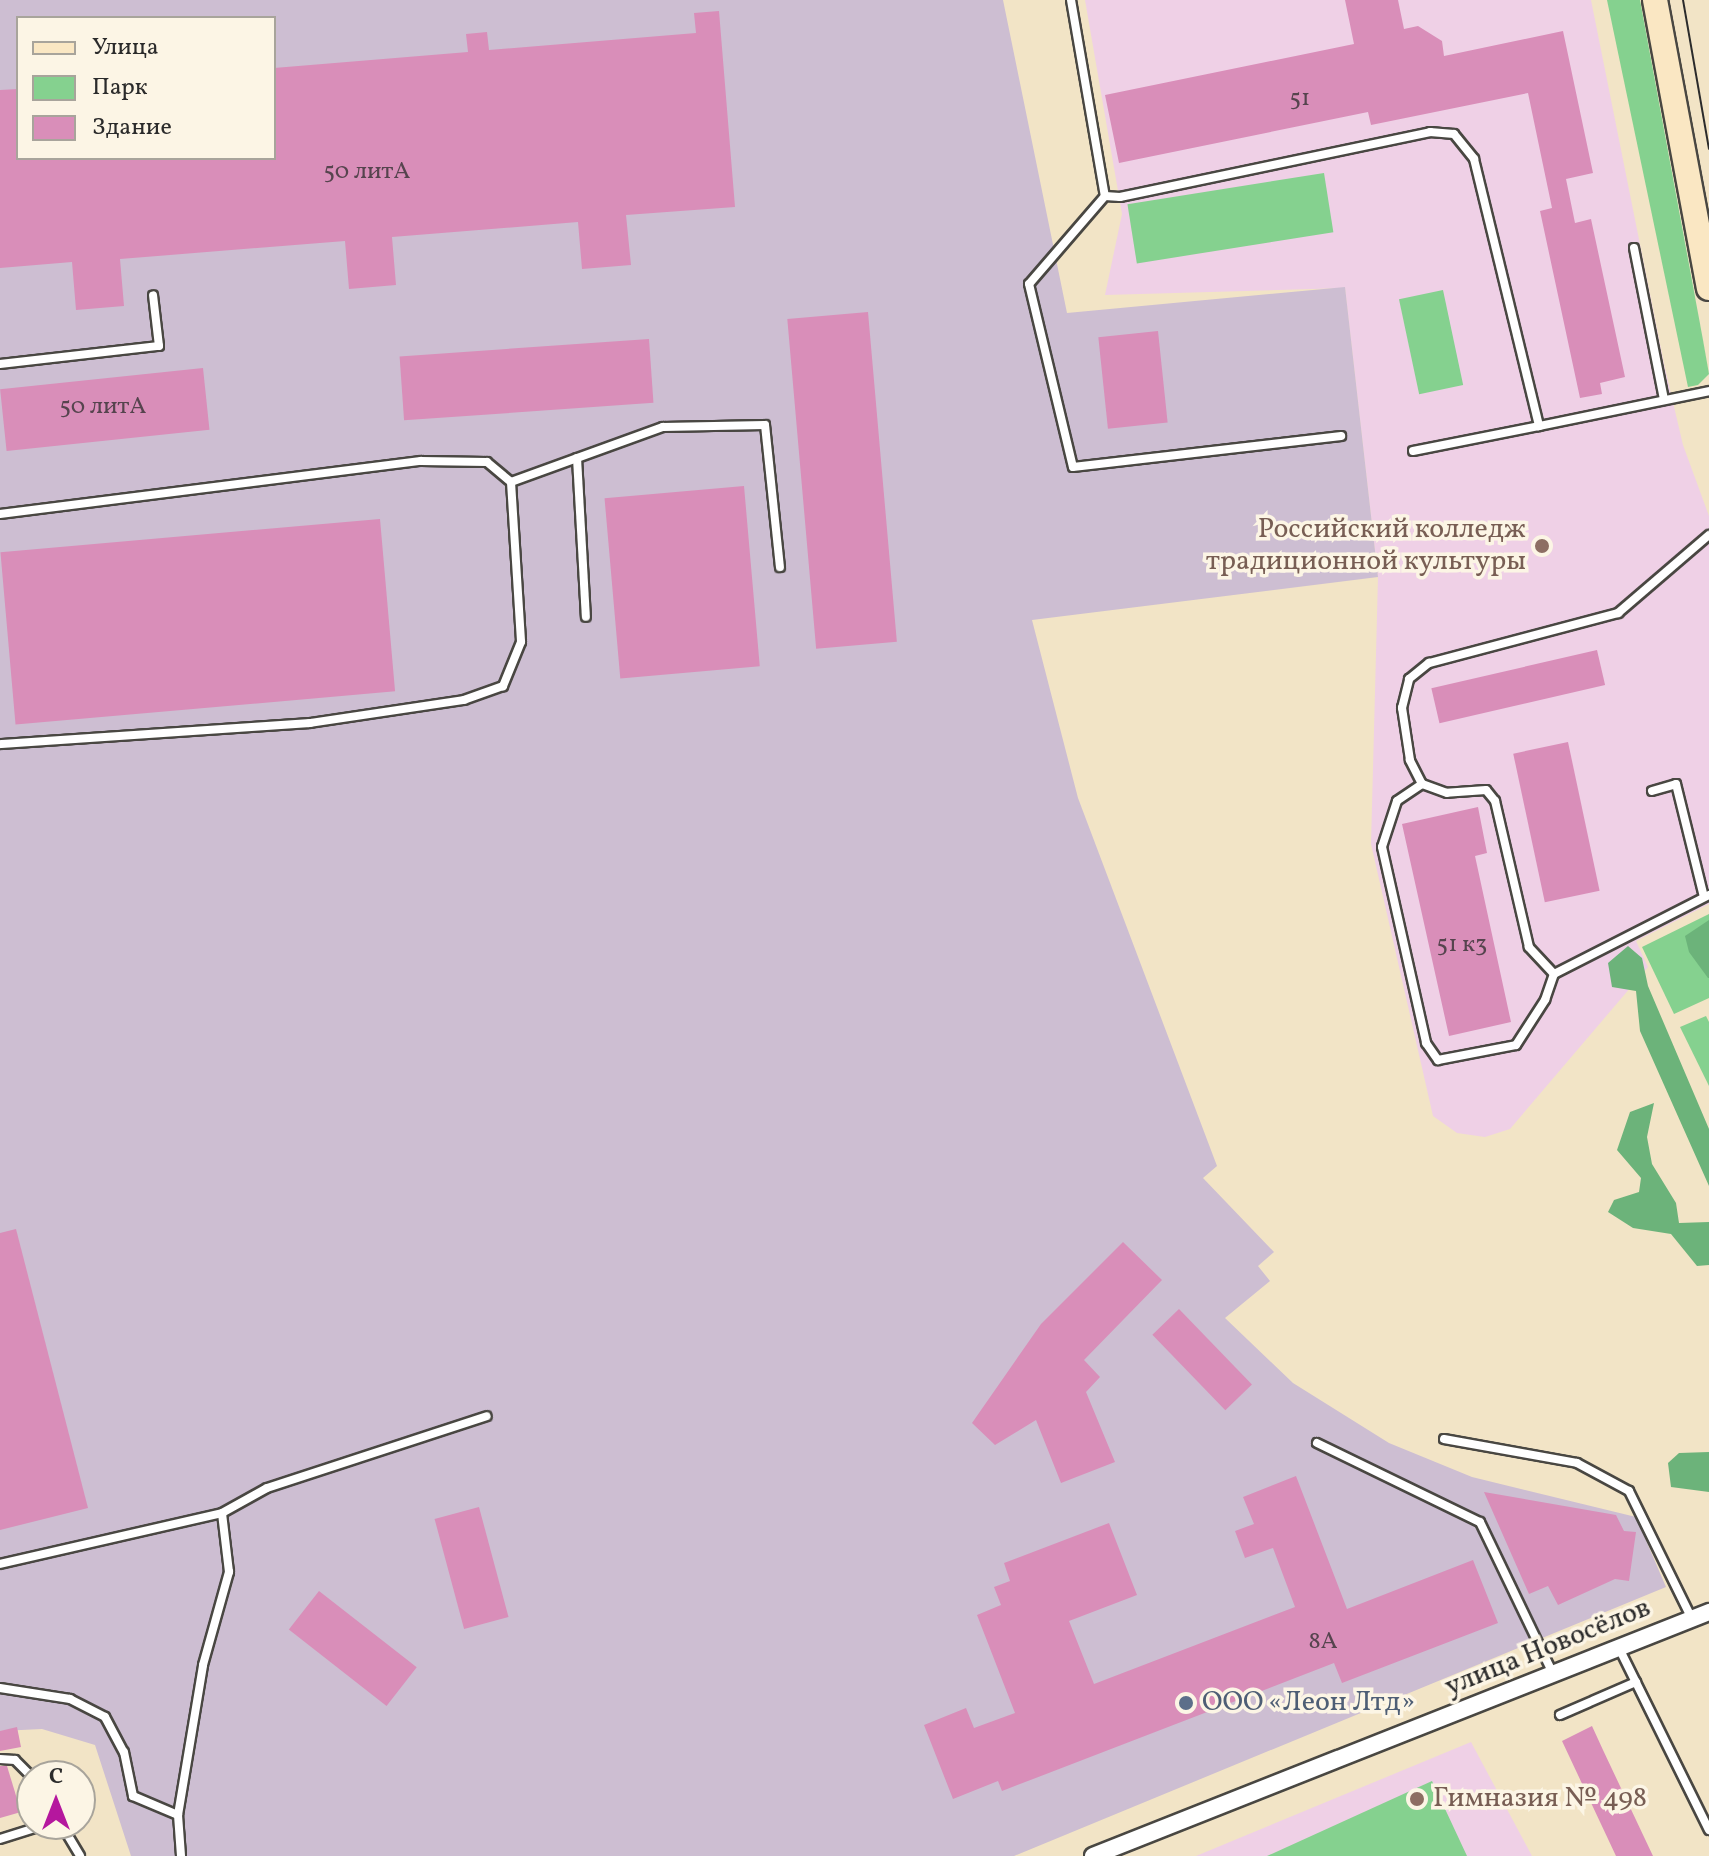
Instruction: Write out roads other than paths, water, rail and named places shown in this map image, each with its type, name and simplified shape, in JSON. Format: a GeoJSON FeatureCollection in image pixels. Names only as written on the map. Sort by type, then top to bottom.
{"type":"FeatureCollection","features":[{"type":"Feature","properties":{"kind":"main road"},"geometry":{"type":"LineString","coordinates":[[1655,0],[1709,288]]}},
{"type":"Feature","properties":{"kind":"street","name":"улица Новосёлов"},"geometry":{"type":"LineString","coordinates":[[1093,1856],[1709,1612]]}},
{"type":"Feature","properties":{"kind":"lane"},"geometry":{"type":"LineString","coordinates":[[1071,0],[1105,196]]}},
{"type":"Feature","properties":{"kind":"lane"},"geometry":{"type":"LineString","coordinates":[[1341,436],[1073,467],[1029,284],[1105,196],[1430,132],[1454,134],[1474,159],[1539,426]]}},
{"type":"Feature","properties":{"kind":"lane"},"geometry":{"type":"LineString","coordinates":[[1634,248],[1664,399]]}},
{"type":"Feature","properties":{"kind":"lane"},"geometry":{"type":"LineString","coordinates":[[0,364],[159,346],[153,295]]}},
{"type":"Feature","properties":{"kind":"lane"},"geometry":{"type":"LineString","coordinates":[[1413,451],[1709,391]]}},
{"type":"Feature","properties":{"kind":"lane"},"geometry":{"type":"LineString","coordinates":[[511,482],[663,427],[765,425],[780,567]]}},
{"type":"Feature","properties":{"kind":"lane"},"geometry":{"type":"LineString","coordinates":[[577,458],[586,617]]}},
{"type":"Feature","properties":{"kind":"lane"},"geometry":{"type":"LineString","coordinates":[[0,514],[421,461],[487,462],[511,482],[521,642],[503,686],[464,700],[310,723],[0,744]]}},
{"type":"Feature","properties":{"kind":"lane"},"geometry":{"type":"LineString","coordinates":[[1554,974],[1529,947],[1495,801],[1486,790],[1447,793],[1422,784],[1410,760],[1402,708],[1409,679],[1429,663],[1618,613],[1709,535]]}},
{"type":"Feature","properties":{"kind":"lane"},"geometry":{"type":"LineString","coordinates":[[1422,784],[1397,801],[1382,847],[1429,1055],[1450,1061],[1516,1045],[1545,1000],[1554,974],[1707,896],[1676,784],[1652,791]]}},
{"type":"Feature","properties":{"kind":"lane"},"geometry":{"type":"LineString","coordinates":[[0,1564],[222,1513],[267,1488],[487,1416]]}},
{"type":"Feature","properties":{"kind":"lane"},"geometry":{"type":"LineString","coordinates":[[1444,1439],[1577,1463],[1629,1491],[1692,1619]]}},
{"type":"Feature","properties":{"kind":"lane"},"geometry":{"type":"LineString","coordinates":[[1317,1443],[1480,1522],[1554,1675]]}},
{"type":"Feature","properties":{"kind":"lane"},"geometry":{"type":"LineString","coordinates":[[181,1856],[178,1815],[203,1665],[229,1572],[222,1513]]}},
{"type":"Feature","properties":{"kind":"lane"},"geometry":{"type":"LineString","coordinates":[[1619,1648],[1709,1830]]}},
{"type":"Feature","properties":{"kind":"lane"},"geometry":{"type":"LineString","coordinates":[[1560,1715],[1636,1682]]}},
{"type":"Feature","properties":{"kind":"lane"},"geometry":{"type":"LineString","coordinates":[[0,1688],[70,1699],[105,1717],[124,1752],[133,1796],[178,1815]]}},
{"type":"Feature","properties":{"kind":"tram line"},"geometry":{"type":"LineString","coordinates":[[1683,0],[1709,149]]}},
{"type":"Feature","properties":{"kind":"place","name":"Российский колледж традиционной культуры"},"geometry":{"type":"Point","coordinates":[1542,546]}},
{"type":"Feature","properties":{"kind":"place","name":"ООО «Леон Лтд»"},"geometry":{"type":"Point","coordinates":[1186,1703]}},
{"type":"Feature","properties":{"kind":"place","name":"Гимназия № 498"},"geometry":{"type":"Point","coordinates":[1417,1799]}}]}
